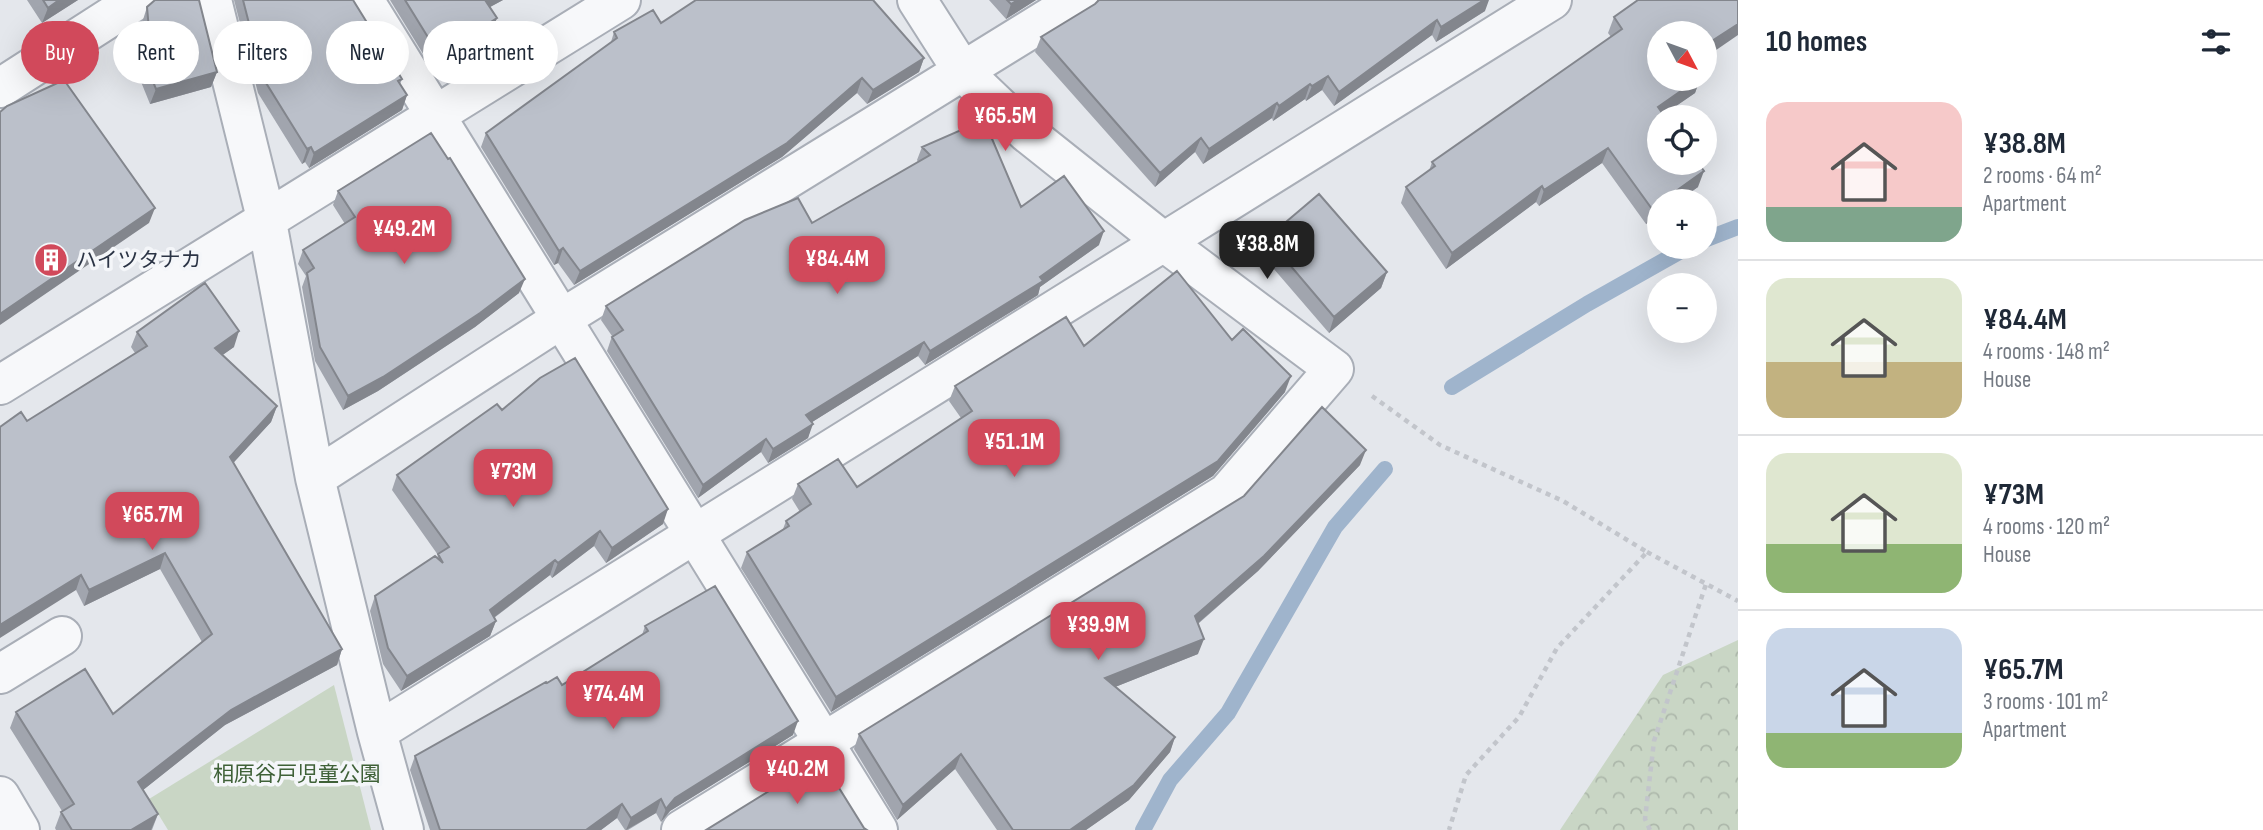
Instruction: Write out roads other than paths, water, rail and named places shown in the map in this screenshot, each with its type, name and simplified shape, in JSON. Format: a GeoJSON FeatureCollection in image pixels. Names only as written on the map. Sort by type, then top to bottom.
{"type":"FeatureCollection","features":[{"type":"Feature","properties":{"kind":"street"},"geometry":{"type":"LineString","coordinates":[[0,88],[137,0]]}},
{"type":"Feature","properties":{"kind":"street"},"geometry":{"type":"LineString","coordinates":[[212,0],[267,222],[315,478],[377,732],[404,830]]}},
{"type":"Feature","properties":{"kind":"street"},"geometry":{"type":"LineString","coordinates":[[364,0],[878,830]]}},
{"type":"Feature","properties":{"kind":"street"},"geometry":{"type":"LineString","coordinates":[[0,385],[267,222],[621,0]]}},
{"type":"Feature","properties":{"kind":"street"},"geometry":{"type":"LineString","coordinates":[[681,830],[1227,493],[1334,369],[1164,242],[1027,133],[962,72],[918,0]]}},
{"type":"Feature","properties":{"kind":"street"},"geometry":{"type":"LineString","coordinates":[[315,478],[561,319],[1078,0]]}},
{"type":"Feature","properties":{"kind":"street"},"geometry":{"type":"LineString","coordinates":[[377,732],[1164,242],[1513,10],[1552,0]]}},
{"type":"Feature","properties":{"kind":"street"},"geometry":{"type":"LineString","coordinates":[[0,674],[62,636]]}},
{"type":"Feature","properties":{"kind":"street"},"geometry":{"type":"LineString","coordinates":[[0,796],[20,830]]}},
{"type":"Feature","properties":{"kind":"waterway"},"geometry":{"type":"LineString","coordinates":[[1717,235],[1738,227]]}},
{"type":"Feature","properties":{"kind":"waterway"},"geometry":{"type":"LineString","coordinates":[[1452,387],[1587,304],[1667,259]]}},
{"type":"Feature","properties":{"kind":"waterway"},"geometry":{"type":"LineString","coordinates":[[1143,830],[1170,780],[1228,713],[1335,527],[1385,469]]}},
{"type":"Feature","properties":{"kind":"place","name":"ハイツタナカ"},"geometry":{"type":"Point","coordinates":[51,260]}},
{"type":"Feature","properties":{"kind":"park label","name":"相原谷戸児童公園"},"geometry":{"type":"Point","coordinates":[297,774]}}]}
